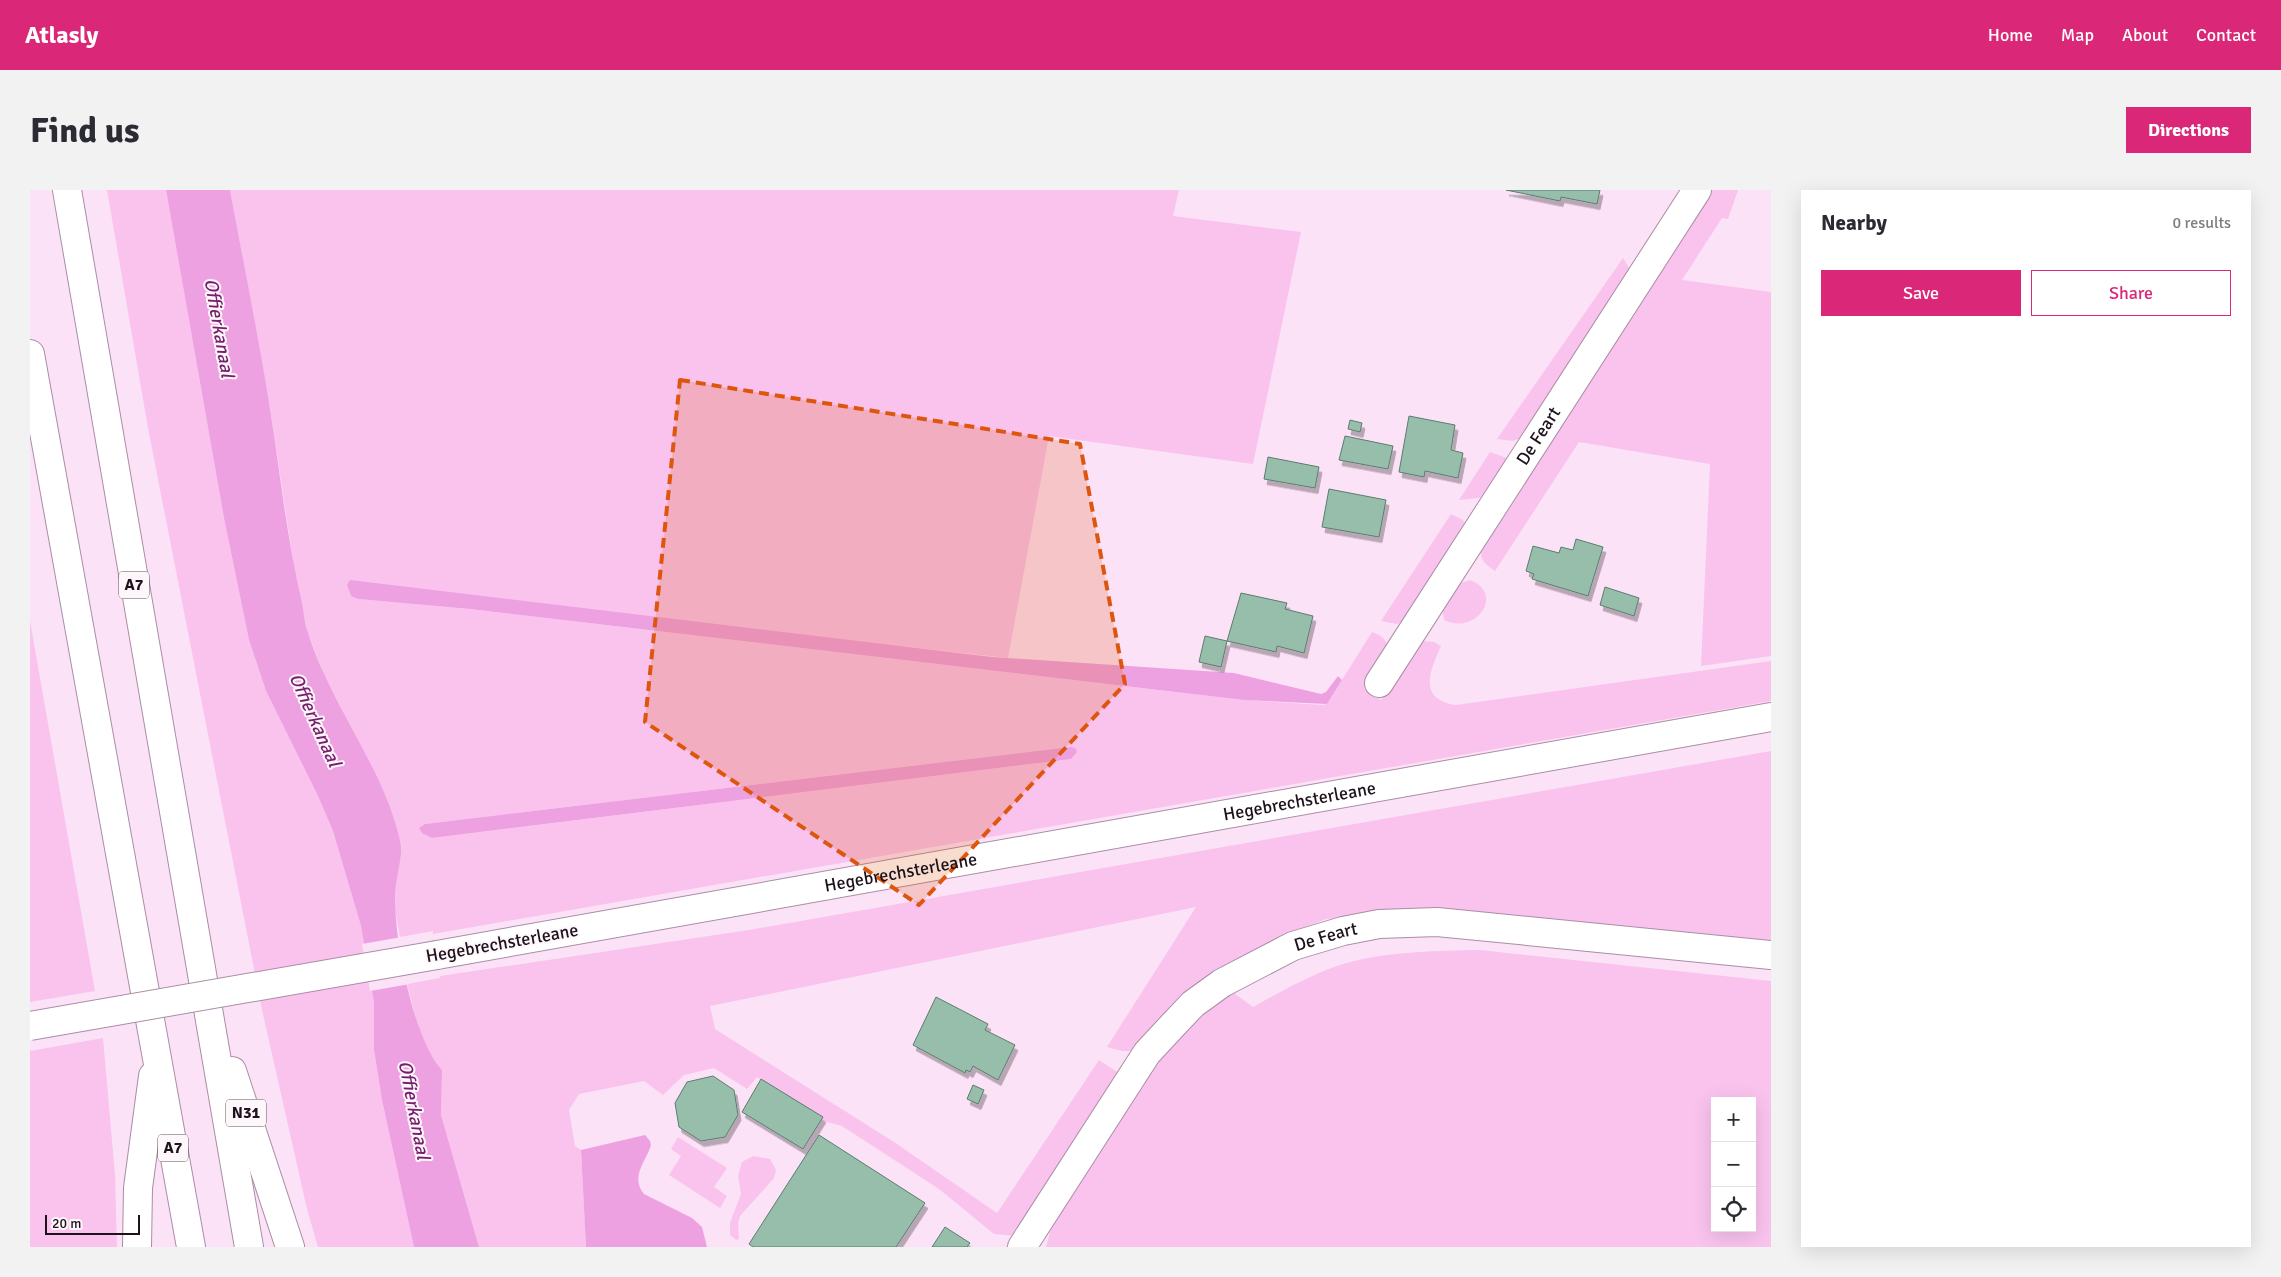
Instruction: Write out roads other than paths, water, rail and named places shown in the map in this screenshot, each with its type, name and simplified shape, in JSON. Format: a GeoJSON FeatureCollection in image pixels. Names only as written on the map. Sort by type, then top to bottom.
{"type":"FeatureCollection","features":[{"type":"Feature","properties":{"kind":"main road","name":"A7"},"geometry":{"type":"LineString","coordinates":[[67,190],[249,1247]]}},
{"type":"Feature","properties":{"kind":"main road","name":"De Feart"},"geometry":{"type":"LineString","coordinates":[[1379,683],[1696,190]]}},
{"type":"Feature","properties":{"kind":"main road","name":"A7"},"geometry":{"type":"LineString","coordinates":[[30,354],[191,1247]]}},
{"type":"Feature","properties":{"kind":"main road","name":"Hegebrechsterleane"},"geometry":{"type":"LineString","coordinates":[[30,1026],[1771,717]]}},
{"type":"Feature","properties":{"kind":"main road","name":"De Feart"},"geometry":{"type":"LineString","coordinates":[[1022,1247],[1154,1046],[1193,1004],[1222,983],[1293,946],[1343,931],[1379,924],[1437,922],[1771,955]]}},
{"type":"Feature","properties":{"kind":"main road","name":"N31"},"geometry":{"type":"LineString","coordinates":[[202,980],[290,1247]]}},
{"type":"Feature","properties":{"kind":"main road","name":"A7"},"geometry":{"type":"LineString","coordinates":[[137,1247],[138,1188],[156,1050]]}},
{"type":"Feature","properties":{"kind":"water","name":"Offierkanaal"},"geometry":{"type":"Polygon","coordinates":[[[166,190],[230,190],[264,374],[305,624],[329,684],[383,789],[401,845],[395,895],[398,936],[407,987],[422,1036],[442,1070],[441,1115],[479,1247],[414,1247],[382,1100],[374,1050],[374,1003],[361,926],[333,831],[318,796],[266,691],[249,640],[224,518],[166,190]]]}},
{"type":"Feature","properties":{"kind":"water"},"geometry":{"type":"Polygon","coordinates":[[[350,580],[992,657],[1234,673],[1321,694],[1326,692],[1338,676],[1342,680],[1327,704],[1244,700],[470,609],[358,599],[351,596],[347,585],[350,580]]]}},
{"type":"Feature","properties":{"kind":"water"},"geometry":{"type":"Polygon","coordinates":[[[1070,747],[1075,748],[1077,752],[1071,759],[432,838],[422,833],[419,828],[425,824],[1070,747]]]}},
{"type":"Feature","properties":{"kind":"water"},"geometry":{"type":"Polygon","coordinates":[[[645,1135],[651,1145],[640,1169],[638,1181],[640,1187],[644,1194],[692,1218],[702,1227],[707,1247],[586,1247],[581,1150],[645,1135]]]}}]}
